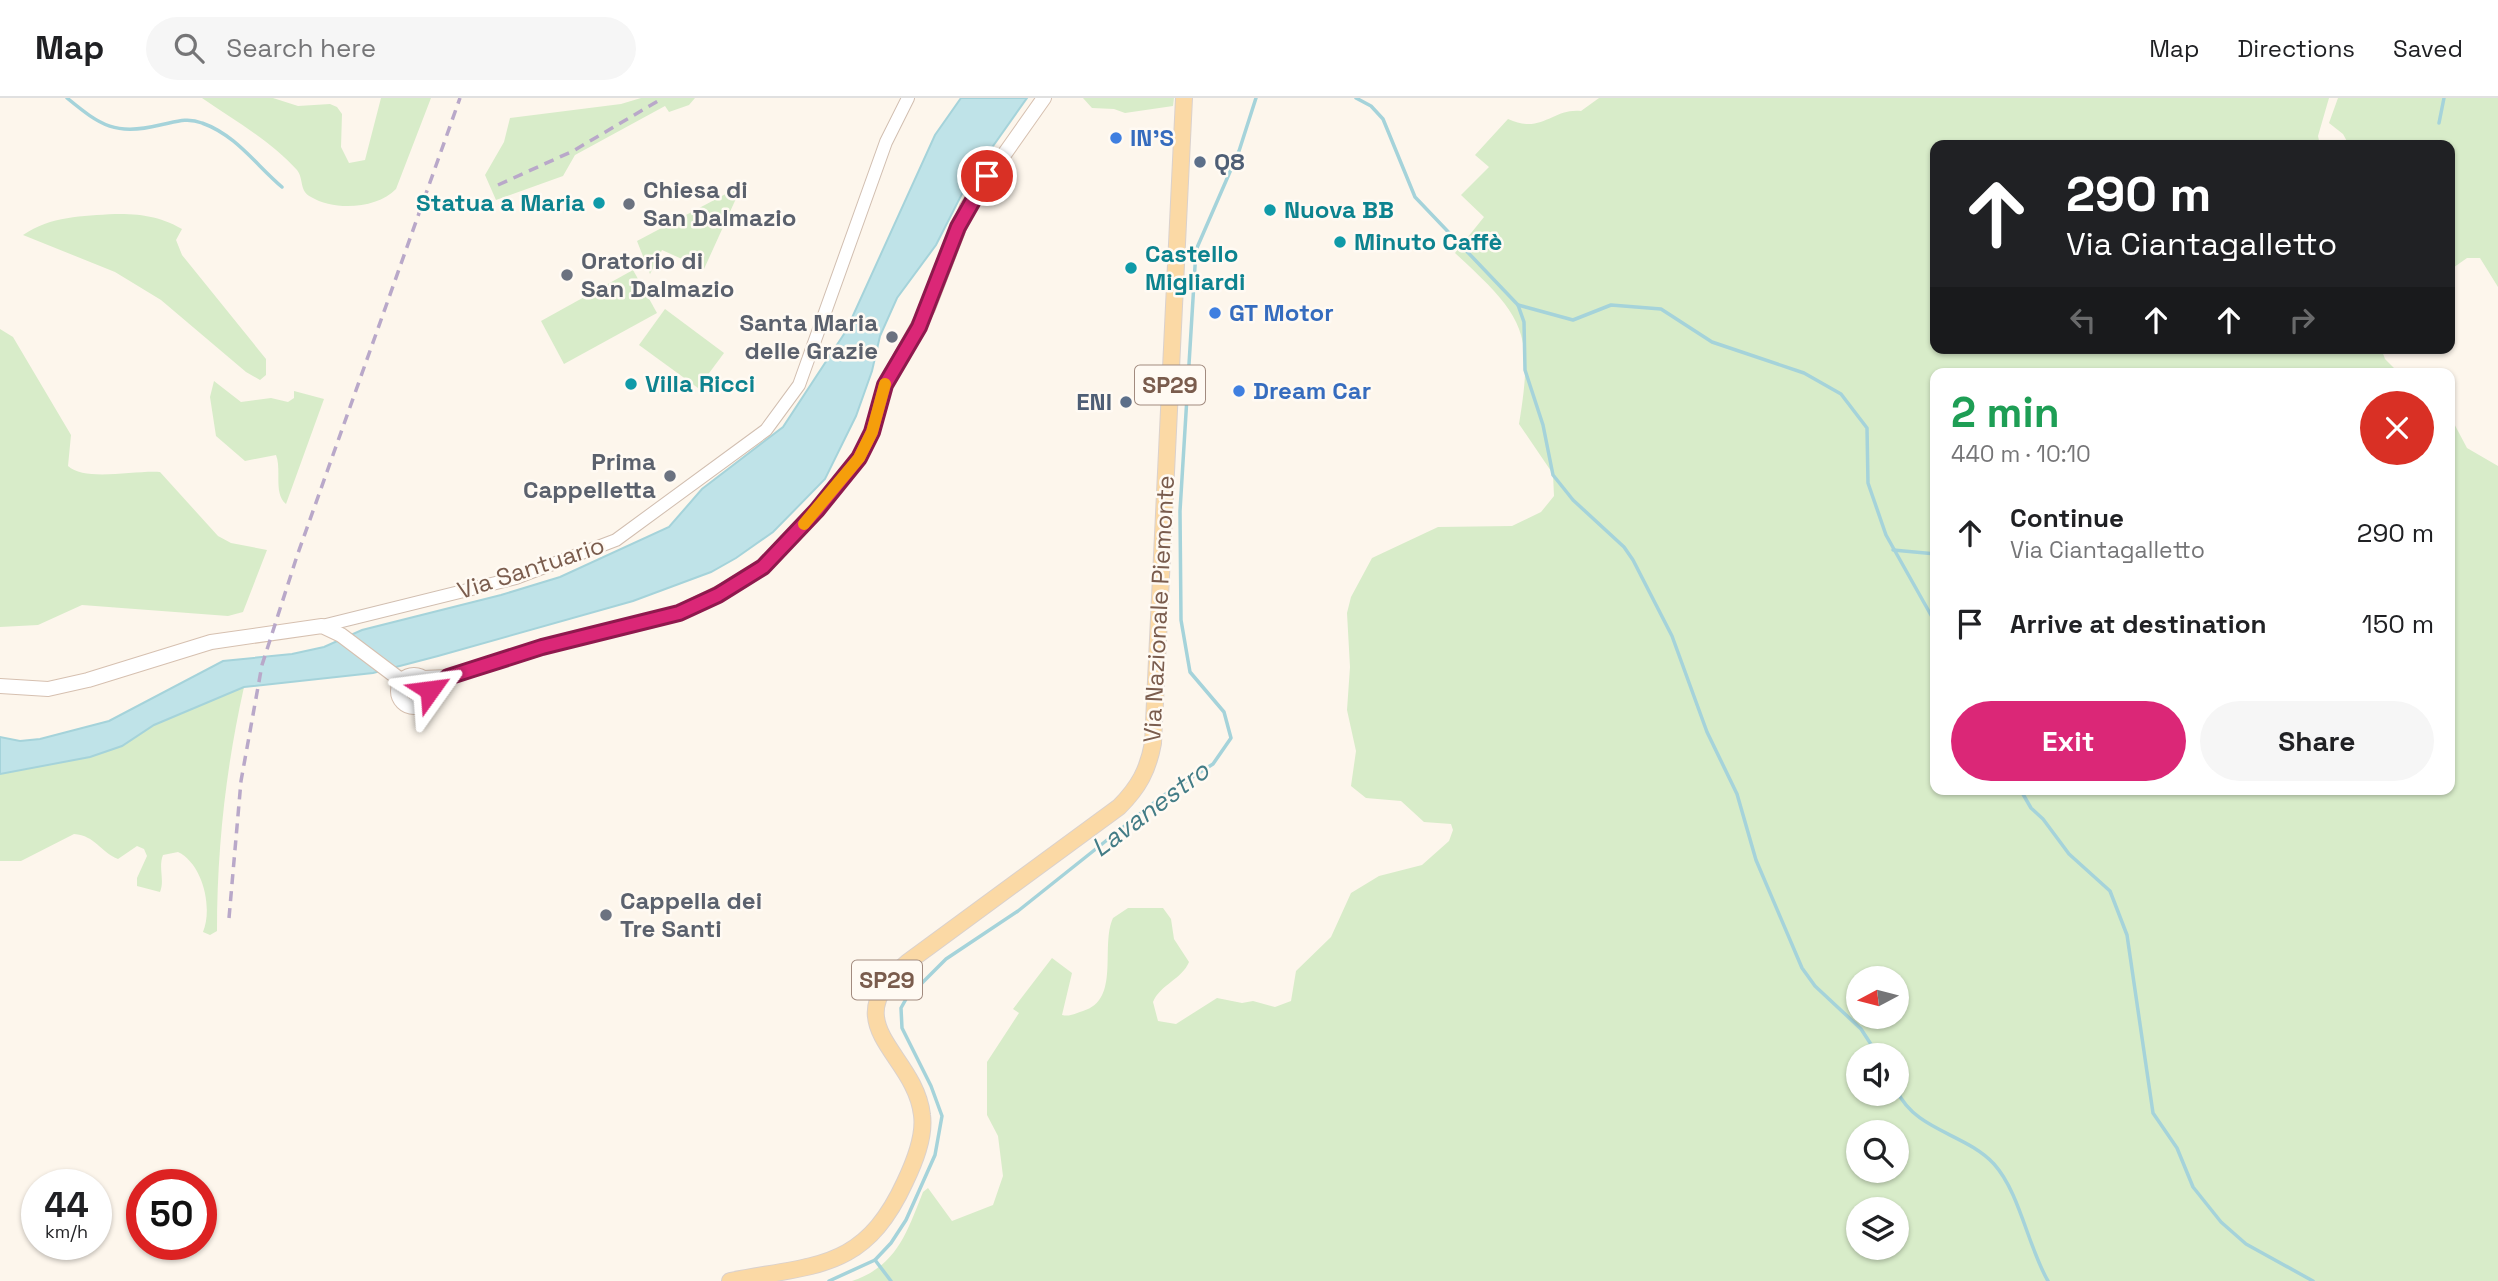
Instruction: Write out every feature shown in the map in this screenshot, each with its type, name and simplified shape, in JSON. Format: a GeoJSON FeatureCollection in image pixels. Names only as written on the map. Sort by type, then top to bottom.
{"type":"FeatureCollection","features":[{"type":"Feature","properties":{"kind":"main road"},"geometry":{"type":"LineString","coordinates":[[448,677],[420,706],[409,706],[399,695],[402,681],[410,676],[448,677],[542,647],[679,613],[733,586],[763,567],[787,544],[850,470],[872,432],[885,385],[928,309],[967,207],[1044,98]]}},
{"type":"Feature","properties":{"kind":"main road","name":"Via Nazionale Piemonte"},"geometry":{"type":"LineString","coordinates":[[730,1281],[846,1255],[885,1221],[909,1174],[921,1136],[922,1115],[916,1096],[879,1029],[876,1013],[883,985],[908,962],[1119,807],[1136,789],[1148,768],[1153,743],[1184,98]]}},
{"type":"Feature","properties":{"kind":"main road"},"geometry":{"type":"LineString","coordinates":[[322,626],[341,635],[402,681]]}},
{"type":"Feature","properties":{"kind":"main road","name":"Via Santuario"},"geometry":{"type":"LineString","coordinates":[[0,686],[48,689],[88,680],[211,642],[322,626]]}},
{"type":"Feature","properties":{"kind":"main road"},"geometry":{"type":"LineString","coordinates":[[423,678],[430,694]]}},
{"type":"Feature","properties":{"kind":"street","name":"Via Santuario"},"geometry":{"type":"LineString","coordinates":[[322,626],[516,578],[616,540],[766,430],[799,384],[886,142],[908,98]]}},
{"type":"Feature","properties":{"kind":"green space"},"geometry":{"type":"Polygon","coordinates":[[[202,98],[273,98],[298,106],[330,104],[337,107],[342,114],[341,147],[349,163],[365,160],[381,98],[431,98],[396,189],[378,201],[343,206],[320,201],[307,194],[299,173],[287,159],[252,131],[202,98]]]}},
{"type":"Feature","properties":{"kind":"green space"},"geometry":{"type":"Polygon","coordinates":[[[641,98],[695,98],[689,105],[669,112],[665,106],[575,155],[563,176],[496,200],[485,175],[504,142],[510,118],[621,104],[641,98]]]}},
{"type":"Feature","properties":{"kind":"green space"},"geometry":{"type":"Polygon","coordinates":[[[1083,98],[1174,98],[1173,106],[1125,113],[1114,109],[1092,108],[1083,98]]]}},
{"type":"Feature","properties":{"kind":"green space"},"geometry":{"type":"Polygon","coordinates":[[[1599,98],[2329,98],[2319,140],[1930,140],[1930,354],[2383,354],[2394,368],[1930,368],[1930,795],[2455,795],[2455,425],[2467,448],[2498,466],[2498,1281],[852,1281],[867,1275],[890,1257],[905,1234],[923,1192],[928,1188],[952,1221],[993,1205],[1003,1176],[998,1136],[987,1115],[987,1062],[1019,1013],[1013,1009],[1052,958],[1072,973],[1062,1015],[1083,1011],[1095,1005],[1106,984],[1108,943],[1113,918],[1128,908],[1163,908],[1171,919],[1174,939],[1189,962],[1156,996],[1153,1002],[1158,1021],[1176,1024],[1217,998],[1242,1003],[1253,1001],[1275,1007],[1291,1001],[1296,971],[1331,937],[1351,893],[1379,876],[1422,865],[1449,841],[1453,830],[1451,824],[1424,822],[1401,801],[1366,798],[1351,786],[1356,751],[1347,710],[1350,667],[1347,613],[1351,597],[1372,558],[1438,527],[1512,526],[1541,512],[1554,496],[1553,474],[1519,424],[1525,366],[1518,327],[1496,293],[1455,253],[1484,217],[1461,195],[1489,167],[1475,155],[1508,119],[1530,124],[1562,113],[1581,111],[1599,98]]]}},
{"type":"Feature","properties":{"kind":"green space"},"geometry":{"type":"Polygon","coordinates":[[[2338,98],[2498,98],[2498,287],[2480,258],[2467,258],[2455,266],[2455,140],[2346,140],[2329,123],[2338,98]]]}},
{"type":"Feature","properties":{"kind":"green space"},"geometry":{"type":"Polygon","coordinates":[[[735,189],[739,192],[704,269],[662,250],[650,274],[637,241],[735,189]]]}},
{"type":"Feature","properties":{"kind":"green space"},"geometry":{"type":"Polygon","coordinates":[[[115,214],[150,217],[182,229],[176,240],[182,255],[266,359],[266,375],[260,380],[246,372],[161,300],[115,272],[23,235],[56,221],[115,214]]]}},
{"type":"Feature","properties":{"kind":"green space"},"geometry":{"type":"Polygon","coordinates":[[[633,270],[657,313],[564,364],[541,321],[633,270]]]}},
{"type":"Feature","properties":{"kind":"green space"},"geometry":{"type":"Polygon","coordinates":[[[665,309],[724,353],[698,388],[639,345],[665,309]]]}},
{"type":"Feature","properties":{"kind":"green space"},"geometry":{"type":"Polygon","coordinates":[[[0,329],[13,337],[71,435],[68,466],[76,471],[98,474],[160,472],[218,536],[231,543],[267,550],[243,612],[228,616],[82,605],[38,625],[0,627],[0,329]]]}},
{"type":"Feature","properties":{"kind":"green space"},"geometry":{"type":"Polygon","coordinates":[[[214,381],[241,402],[271,398],[288,402],[294,398],[294,391],[324,399],[286,504],[280,494],[276,455],[245,461],[216,436],[210,397],[214,381]]]}},
{"type":"Feature","properties":{"kind":"green space"},"geometry":{"type":"Polygon","coordinates":[[[244,687],[224,808],[217,931],[210,935],[203,932],[207,911],[204,887],[194,866],[178,852],[163,855],[160,892],[137,886],[137,878],[147,856],[144,849],[137,846],[118,859],[81,835],[74,834],[21,861],[0,861],[0,774],[90,757],[122,746],[154,725],[244,687]]]}},
{"type":"Feature","properties":{"kind":"water"},"geometry":{"type":"Polygon","coordinates":[[[961,98],[1027,98],[969,180],[936,245],[897,298],[880,336],[872,371],[856,416],[825,479],[773,532],[711,572],[633,601],[373,673],[244,687],[154,725],[122,746],[90,757],[0,774],[0,737],[20,741],[40,739],[109,721],[223,661],[292,654],[324,647],[362,630],[501,595],[560,577],[669,527],[702,489],[783,427],[846,331],[935,135],[961,98]]]}},
{"type":"Feature","properties":{"kind":"waterway"},"geometry":{"type":"LineString","coordinates":[[67,98],[100,122],[120,129],[145,128],[186,120],[202,123],[225,135],[282,187]]}},
{"type":"Feature","properties":{"kind":"waterway","name":"Lavanestro"},"geometry":{"type":"LineString","coordinates":[[829,1281],[875,1260],[891,1243],[906,1220],[935,1155],[942,1116],[931,1086],[902,1028],[901,1008],[906,999],[946,959],[1018,911],[1161,797],[1213,764],[1231,738],[1224,712],[1190,672],[1181,620],[1180,511],[1196,250],[1239,151],[1256,98]]}},
{"type":"Feature","properties":{"kind":"waterway"},"geometry":{"type":"LineString","coordinates":[[1356,98],[1371,106],[1383,119],[1415,197],[1518,305],[1524,322],[1525,370],[1543,425],[1553,475],[1573,500],[1624,547],[1633,560],[1672,636],[1707,732],[1737,794],[1756,860],[1802,968],[1815,986],[1861,1029],[1870,1043]]}},
{"type":"Feature","properties":{"kind":"waterway"},"geometry":{"type":"LineString","coordinates":[[2439,123],[2444,98]]}},
{"type":"Feature","properties":{"kind":"waterway"},"geometry":{"type":"LineString","coordinates":[[1518,305],[1573,320],[1611,305],[1661,309],[1712,342],[1804,373],[1841,394],[1867,428],[1868,483],[1886,535],[1930,613]]}},
{"type":"Feature","properties":{"kind":"waterway"},"geometry":{"type":"LineString","coordinates":[[1893,550],[1930,553]]}},
{"type":"Feature","properties":{"kind":"waterway"},"geometry":{"type":"LineString","coordinates":[[2023,795],[2069,854],[2110,891],[2127,935],[2153,1113],[2177,1148],[2193,1187],[2221,1222],[2246,1244],[2313,1281]]}},
{"type":"Feature","properties":{"kind":"waterway"},"geometry":{"type":"LineString","coordinates":[[1907,1106],[1928,1124],[1969,1145],[1994,1164],[2011,1190],[2048,1281]]}},
{"type":"Feature","properties":{"kind":"waterway"},"geometry":{"type":"LineString","coordinates":[[875,1260],[891,1281]]}},
{"type":"Feature","properties":{"kind":"railway"},"geometry":{"type":"LineString","coordinates":[[229,918],[241,781],[262,665],[297,556],[460,98]]}},
{"type":"Feature","properties":{"kind":"railway"},"geometry":{"type":"LineString","coordinates":[[498,185],[573,151],[663,98]]}},
{"type":"Feature","properties":{"kind":"slow traffic"},"geometry":{"type":"LineString","coordinates":[[804,524],[859,458],[872,432],[885,384]]}},
{"type":"Feature","properties":{"kind":"place","name":"IN'S"},"geometry":{"type":"Point","coordinates":[1116,138]}},
{"type":"Feature","properties":{"kind":"place","name":"Q8"},"geometry":{"type":"Point","coordinates":[1200,162]}},
{"type":"Feature","properties":{"kind":"place","name":"Statua a Maria"},"geometry":{"type":"Point","coordinates":[599,203]}},
{"type":"Feature","properties":{"kind":"place","name":"Chiesa di San Dalmazio"},"geometry":{"type":"Point","coordinates":[629,204]}},
{"type":"Feature","properties":{"kind":"place","name":"Nuova BB"},"geometry":{"type":"Point","coordinates":[1270,210]}},
{"type":"Feature","properties":{"kind":"place","name":"Minuto Caffè"},"geometry":{"type":"Point","coordinates":[1340,242]}},
{"type":"Feature","properties":{"kind":"place","name":"Castello Migliardi"},"geometry":{"type":"Point","coordinates":[1131,268]}},
{"type":"Feature","properties":{"kind":"place","name":"Oratorio di San Dalmazio"},"geometry":{"type":"Point","coordinates":[567,275]}},
{"type":"Feature","properties":{"kind":"place","name":"GT Motor"},"geometry":{"type":"Point","coordinates":[1215,313]}},
{"type":"Feature","properties":{"kind":"place","name":"Santa Maria delle Grazie"},"geometry":{"type":"Point","coordinates":[892,337]}},
{"type":"Feature","properties":{"kind":"place","name":"Villa Ricci"},"geometry":{"type":"Point","coordinates":[631,384]}},
{"type":"Feature","properties":{"kind":"place","name":"Dream Car"},"geometry":{"type":"Point","coordinates":[1239,391]}},
{"type":"Feature","properties":{"kind":"place","name":"ENI"},"geometry":{"type":"Point","coordinates":[1126,402]}},
{"type":"Feature","properties":{"kind":"place","name":"Prima Cappelletta"},"geometry":{"type":"Point","coordinates":[670,476]}},
{"type":"Feature","properties":{"kind":"place","name":"Cappella dei Tre Santi"},"geometry":{"type":"Point","coordinates":[606,915]}},
{"type":"Feature","properties":{"kind":"route"},"geometry":{"type":"LineString","coordinates":[[430,690],[430,694],[448,677],[542,647],[679,613],[718,595],[763,567],[817,510],[859,458],[872,432],[885,385],[928,309],[958,227],[987,176]]}}]}
